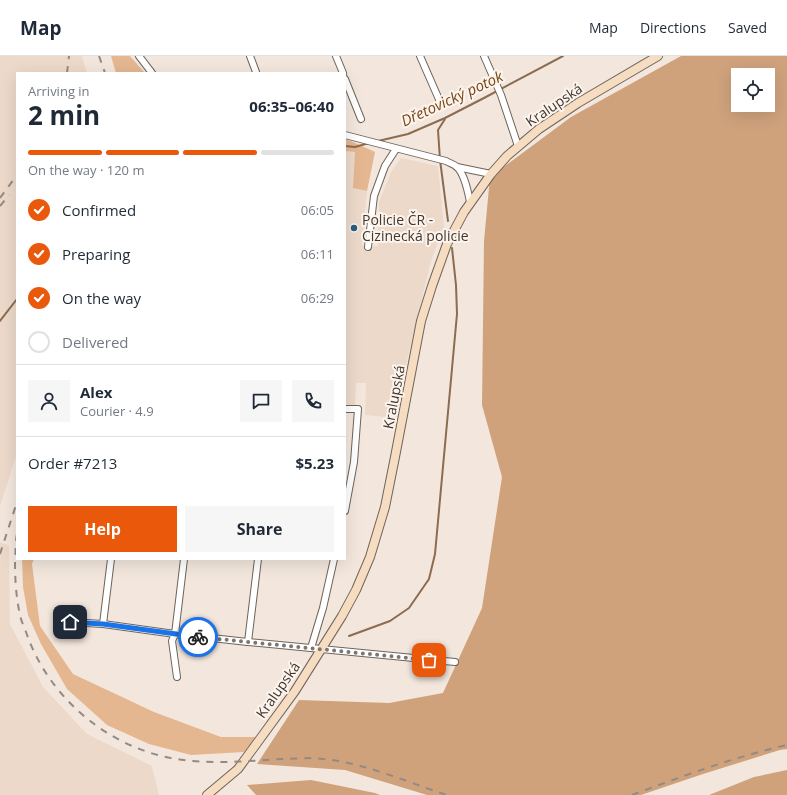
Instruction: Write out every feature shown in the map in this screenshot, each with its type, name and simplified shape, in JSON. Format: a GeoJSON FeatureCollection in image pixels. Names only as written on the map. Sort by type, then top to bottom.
{"type":"FeatureCollection","features":[{"type":"Feature","properties":{"kind":"main road","name":"Kralupská"},"geometry":{"type":"LineString","coordinates":[[207,795],[216,792],[238,769],[295,691],[342,616],[356,590],[370,557],[386,500],[421,321],[447,244],[470,202],[507,156],[539,129],[618,79],[658,56]]}},
{"type":"Feature","properties":{"kind":"street"},"geometry":{"type":"LineString","coordinates":[[139,56],[151,72]]}},
{"type":"Feature","properties":{"kind":"street"},"geometry":{"type":"LineString","coordinates":[[250,56],[256,72]]}},
{"type":"Feature","properties":{"kind":"street"},"geometry":{"type":"LineString","coordinates":[[336,56],[343,72]]}},
{"type":"Feature","properties":{"kind":"street"},"geometry":{"type":"LineString","coordinates":[[420,56],[441,104]]}},
{"type":"Feature","properties":{"kind":"street"},"geometry":{"type":"LineString","coordinates":[[484,56],[501,95],[518,146]]}},
{"type":"Feature","properties":{"kind":"street"},"geometry":{"type":"LineString","coordinates":[[346,82],[361,120]]}},
{"type":"Feature","properties":{"kind":"street"},"geometry":{"type":"LineString","coordinates":[[346,135],[446,161],[457,167],[491,174]]}},
{"type":"Feature","properties":{"kind":"street"},"geometry":{"type":"LineString","coordinates":[[368,246],[374,196],[385,166],[396,149]]}},
{"type":"Feature","properties":{"kind":"street"},"geometry":{"type":"LineString","coordinates":[[457,167],[464,179],[470,202]]}},
{"type":"Feature","properties":{"kind":"street"},"geometry":{"type":"LineString","coordinates":[[346,409],[358,409],[354,462],[346,502]]}},
{"type":"Feature","properties":{"kind":"street"},"geometry":{"type":"LineString","coordinates":[[103,624],[111,560]]}},
{"type":"Feature","properties":{"kind":"street"},"geometry":{"type":"LineString","coordinates":[[177,677],[172,641],[184,560]]}},
{"type":"Feature","properties":{"kind":"street"},"geometry":{"type":"LineString","coordinates":[[248,642],[258,560]]}},
{"type":"Feature","properties":{"kind":"street","name":"Kralupská"},"geometry":{"type":"LineString","coordinates":[[311,648],[323,608],[334,560]]}},
{"type":"Feature","properties":{"kind":"street"},"geometry":{"type":"LineString","coordinates":[[70,622],[103,624],[248,642],[455,662]]}},
{"type":"Feature","properties":{"kind":"shaded area"},"geometry":{"type":"Polygon","coordinates":[[[0,56],[82,56],[87,72],[16,72],[16,456],[0,506],[0,56]]]}},
{"type":"Feature","properties":{"kind":"shaded area"},"geometry":{"type":"Polygon","coordinates":[[[111,56],[130,56],[144,72],[116,72],[111,56]]]}},
{"type":"Feature","properties":{"kind":"shaded area"},"geometry":{"type":"Polygon","coordinates":[[[681,56],[787,56],[787,749],[703,774],[641,795],[427,795],[345,770],[257,764],[299,700],[389,703],[443,693],[482,608],[502,477],[482,405],[484,241],[490,177],[571,117],[681,56]]]}},
{"type":"Feature","properties":{"kind":"shaded area"},"geometry":{"type":"Polygon","coordinates":[[[346,139],[375,152],[367,191],[353,188],[355,152],[346,151],[346,139]]]}},
{"type":"Feature","properties":{"kind":"shaded area"},"geometry":{"type":"Polygon","coordinates":[[[346,151],[355,152],[354,188],[367,191],[362,245],[368,247],[378,246],[379,202],[391,172],[401,158],[438,166],[444,227],[431,261],[406,365],[396,418],[365,415],[366,383],[356,383],[355,405],[346,405],[346,151]]]}},
{"type":"Feature","properties":{"kind":"shaded area"},"geometry":{"type":"Polygon","coordinates":[[[0,542],[9,546],[10,624],[43,687],[87,734],[152,766],[159,795],[0,795],[0,542]]]}},
{"type":"Feature","properties":{"kind":"shaded area"},"geometry":{"type":"Polygon","coordinates":[[[22,560],[34,560],[32,564],[40,626],[73,674],[154,712],[221,737],[256,737],[244,752],[191,755],[149,744],[107,725],[67,689],[41,644],[28,615],[23,587],[22,560]]]}},
{"type":"Feature","properties":{"kind":"shaded area"},"geometry":{"type":"Polygon","coordinates":[[[787,770],[787,795],[709,795],[754,777],[787,770]]]}},
{"type":"Feature","properties":{"kind":"shaded area"},"geometry":{"type":"Polygon","coordinates":[[[311,780],[380,795],[256,795],[247,785],[311,780]]]}},
{"type":"Feature","properties":{"kind":"waterway","name":"Dřetovický potok"},"geometry":{"type":"LineString","coordinates":[[378,141],[408,134],[445,118],[563,56]]}},
{"type":"Feature","properties":{"kind":"waterway"},"geometry":{"type":"LineString","coordinates":[[445,119],[438,130],[440,160],[448,221]]}},
{"type":"Feature","properties":{"kind":"waterway","name":"Dřetovický potok"},"geometry":{"type":"LineString","coordinates":[[346,146],[355,147],[369,143]]}},
{"type":"Feature","properties":{"kind":"waterway"},"geometry":{"type":"LineString","coordinates":[[349,636],[390,621],[409,608],[429,579],[435,554],[457,314],[452,248]]}},
{"type":"Feature","properties":{"kind":"waterway","name":"Dřetovický potok"},"geometry":{"type":"LineString","coordinates":[[0,321],[16,300]]}},
{"type":"Feature","properties":{"kind":"railway"},"geometry":{"type":"LineString","coordinates":[[67,72],[69,56]]}},
{"type":"Feature","properties":{"kind":"railway"},"geometry":{"type":"LineString","coordinates":[[99,56],[105,72]]}},
{"type":"Feature","properties":{"kind":"railway"},"geometry":{"type":"LineString","coordinates":[[0,198],[16,176]]}},
{"type":"Feature","properties":{"kind":"railway"},"geometry":{"type":"LineString","coordinates":[[0,206],[9,195]]}},
{"type":"Feature","properties":{"kind":"railway"},"geometry":{"type":"LineString","coordinates":[[0,554],[16,505]]}},
{"type":"Feature","properties":{"kind":"railway"},"geometry":{"type":"LineString","coordinates":[[16,544],[16,588],[21,619],[36,657],[50,680],[67,700],[87,718],[109,734],[133,746],[158,755],[184,760],[220,762],[312,758],[339,761],[355,764],[447,795]]}},
{"type":"Feature","properties":{"kind":"railway"},"geometry":{"type":"LineString","coordinates":[[632,795],[728,761],[787,745]]}},
{"type":"Feature","properties":{"kind":"way so far"},"geometry":{"type":"LineString","coordinates":[[198,637],[429,660]]}},
{"type":"Feature","properties":{"kind":"place","name":"Policie ČR - Cizinecká policie"},"geometry":{"type":"Point","coordinates":[354,228]}},
{"type":"Feature","properties":{"kind":"route"},"geometry":{"type":"LineString","coordinates":[[70,622],[103,624],[198,637]]}}]}
